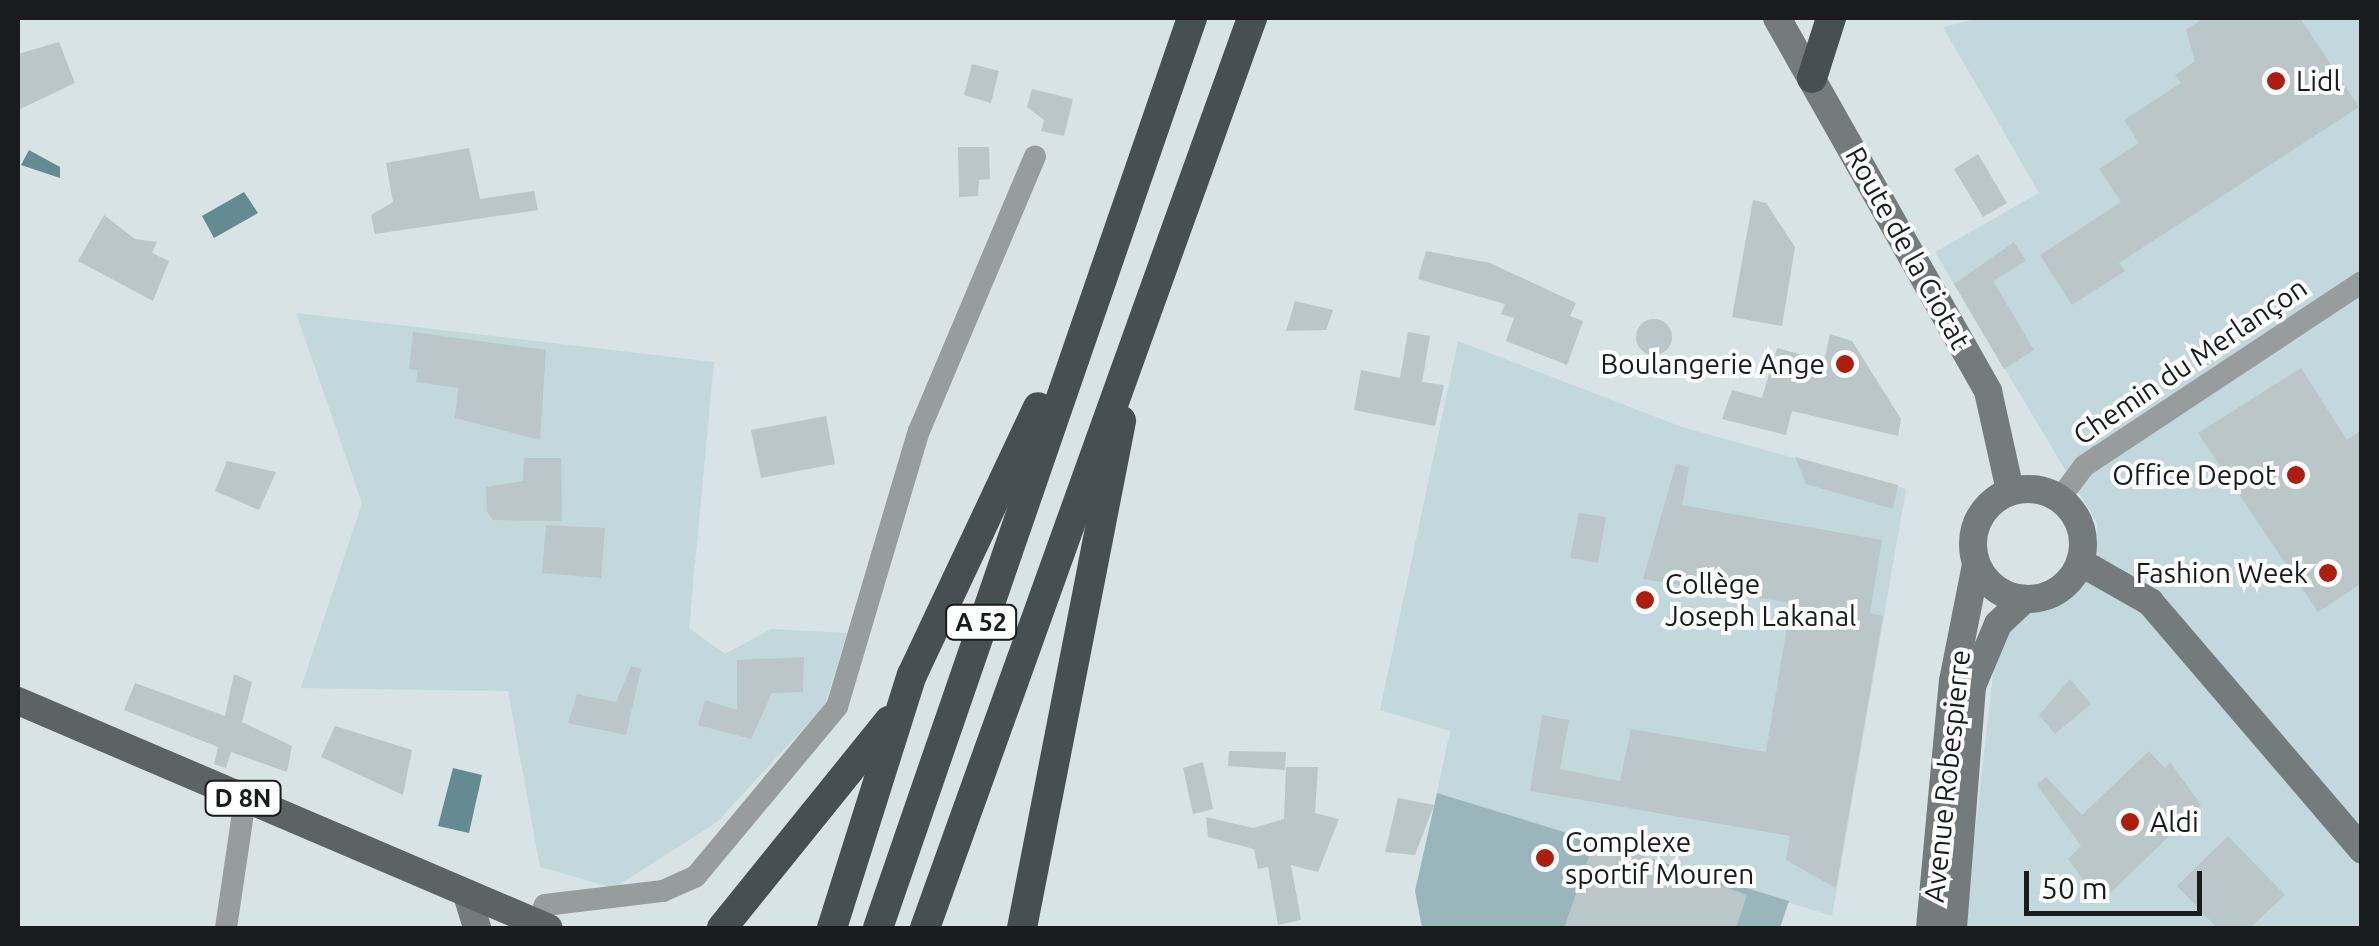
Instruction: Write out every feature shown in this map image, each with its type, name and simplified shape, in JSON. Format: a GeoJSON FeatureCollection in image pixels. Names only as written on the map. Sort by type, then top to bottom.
{"type":"FeatureCollection","features":[{"type":"Feature","properties":{"kind":"highway","name":"A 52"},"geometry":{"type":"LineString","coordinates":[[878,928],[1085,315],[1192,18]]}},
{"type":"Feature","properties":{"kind":"highway","name":"A 52"},"geometry":{"type":"LineString","coordinates":[[925,928],[1252,18]]}},
{"type":"Feature","properties":{"kind":"highway"},"geometry":{"type":"LineString","coordinates":[[1812,78],[1831,18]]}},
{"type":"Feature","properties":{"kind":"highway"},"geometry":{"type":"LineString","coordinates":[[832,928],[900,706],[964,551],[1085,315]]}},
{"type":"Feature","properties":{"kind":"highway"},"geometry":{"type":"LineString","coordinates":[[1025,923],[1140,327]]}},
{"type":"Feature","properties":{"kind":"highway"},"geometry":{"type":"LineString","coordinates":[[722,928],[900,706]]}},
{"type":"Feature","properties":{"kind":"main road","name":"Route de la Ciotat"},"geometry":{"type":"LineString","coordinates":[[1777,18],[1988,391],[2010,490]]}},
{"type":"Feature","properties":{"kind":"main road"},"geometry":{"type":"LineString","coordinates":[[2010,490],[2060,498],[2078,520],[2080,562],[2064,586],[2024,599],[1995,589],[1976,565],[1979,516],[2010,490]]}},
{"type":"Feature","properties":{"kind":"main road"},"geometry":{"type":"LineString","coordinates":[[2080,562],[2150,602],[2362,849]]}},
{"type":"Feature","properties":{"kind":"main road","name":"Avenue Robespierre"},"geometry":{"type":"LineString","coordinates":[[1930,928],[1953,681],[1976,565]]}},
{"type":"Feature","properties":{"kind":"main road","name":"Avenue Robespierre"},"geometry":{"type":"LineString","coordinates":[[1953,928],[1972,686],[1998,624],[2024,599]]}},
{"type":"Feature","properties":{"kind":"main road","name":"D 8N"},"geometry":{"type":"LineString","coordinates":[[18,701],[539,927]]}},
{"type":"Feature","properties":{"kind":"main road"},"geometry":{"type":"LineString","coordinates":[[468,898],[477,928]]}},
{"type":"Feature","properties":{"kind":"street"},"geometry":{"type":"LineString","coordinates":[[539,927],[546,905],[663,890],[696,876],[837,707],[919,431],[1035,156]]}},
{"type":"Feature","properties":{"kind":"street","name":"Chemin du Merlançon"},"geometry":{"type":"LineString","coordinates":[[2060,498],[2084,466],[2362,282]]}},
{"type":"Feature","properties":{"kind":"street"},"geometry":{"type":"LineString","coordinates":[[226,928],[246,799]]}},
{"type":"Feature","properties":{"kind":"shaded area"},"geometry":{"type":"Polygon","coordinates":[[[1979,18],[2361,18],[2361,928],[1964,928],[1996,649],[2021,615],[2082,588],[2097,562],[2097,523],[1935,252],[2039,193],[1943,27],[1979,18]]]}},
{"type":"Feature","properties":{"kind":"shaded area"},"geometry":{"type":"Polygon","coordinates":[[[29,150],[60,167],[60,178],[21,165],[29,150]]]}},
{"type":"Feature","properties":{"kind":"shaded area"},"geometry":{"type":"Polygon","coordinates":[[[244,192],[258,213],[214,238],[202,216],[244,192]]]}},
{"type":"Feature","properties":{"kind":"shaded area"},"geometry":{"type":"Polygon","coordinates":[[[296,313],[714,362],[689,628],[725,654],[771,629],[847,633],[825,705],[717,822],[614,888],[540,867],[508,691],[301,688],[362,503],[296,313]]]}},
{"type":"Feature","properties":{"kind":"shaded area","name":"Collège Joseph Lakanal"},"geometry":{"type":"Polygon","coordinates":[[[1458,341],[1682,427],[1906,489],[1832,916],[1437,793],[1450,731],[1380,710],[1458,341]]]}},
{"type":"Feature","properties":{"kind":"shaded area"},"geometry":{"type":"Polygon","coordinates":[[[453,768],[482,775],[469,833],[438,826],[453,768]]]}},
{"type":"Feature","properties":{"kind":"shaded area","name":"Complexe sportif Mouren"},"geometry":{"type":"Polygon","coordinates":[[[1437,793],[1789,901],[1780,928],[1422,928],[1415,891],[1437,793]]]}},
{"type":"Feature","properties":{"kind":"building"},"geometry":{"type":"Polygon","coordinates":[[[2204,18],[2300,18],[2359,107],[2119,263],[2125,271],[2072,305],[2040,255],[2121,202],[2099,169],[2139,143],[2124,120],[2181,83],[2175,75],[2195,61],[2186,30],[2204,18]]]}},
{"type":"Feature","properties":{"kind":"building"},"geometry":{"type":"Polygon","coordinates":[[[59,42],[75,83],[18,110],[18,54],[59,42]]]}},
{"type":"Feature","properties":{"kind":"building"},"geometry":{"type":"Polygon","coordinates":[[[972,64],[999,71],[991,103],[964,95],[972,64]]]}},
{"type":"Feature","properties":{"kind":"building"},"geometry":{"type":"Polygon","coordinates":[[[1032,89],[1073,99],[1064,136],[1041,131],[1044,120],[1027,107],[1032,89]]]}},
{"type":"Feature","properties":{"kind":"building"},"geometry":{"type":"Polygon","coordinates":[[[958,147],[989,147],[990,179],[979,180],[978,196],[959,197],[958,147]]]}},
{"type":"Feature","properties":{"kind":"building"},"geometry":{"type":"Polygon","coordinates":[[[469,148],[480,199],[534,191],[538,210],[375,234],[371,215],[393,202],[386,163],[469,148]]]}},
{"type":"Feature","properties":{"kind":"building"},"geometry":{"type":"Polygon","coordinates":[[[1978,154],[2007,203],[1983,217],[1954,169],[1978,154]]]}},
{"type":"Feature","properties":{"kind":"building"},"geometry":{"type":"Polygon","coordinates":[[[1753,200],[1766,203],[1795,247],[1782,326],[1732,317],[1753,200]]]}},
{"type":"Feature","properties":{"kind":"building"},"geometry":{"type":"Polygon","coordinates":[[[104,215],[135,239],[157,242],[152,253],[169,261],[153,301],[78,261],[104,215]]]}},
{"type":"Feature","properties":{"kind":"building"},"geometry":{"type":"Polygon","coordinates":[[[2014,242],[2026,261],[1993,281],[2034,350],[2004,369],[1954,284],[2014,242]]]}},
{"type":"Feature","properties":{"kind":"building"},"geometry":{"type":"Polygon","coordinates":[[[1426,251],[1490,263],[1576,303],[1570,316],[1583,321],[1567,365],[1506,341],[1514,318],[1501,314],[1505,304],[1418,279],[1426,251]]]}},
{"type":"Feature","properties":{"kind":"building"},"geometry":{"type":"Polygon","coordinates":[[[1295,301],[1333,310],[1326,330],[1286,331],[1295,301]]]}},
{"type":"Feature","properties":{"kind":"building"},"geometry":{"type":"Polygon","coordinates":[[[1654,319],[1667,324],[1672,337],[1667,350],[1654,355],[1641,350],[1636,337],[1641,324],[1654,319]]]}},
{"type":"Feature","properties":{"kind":"building"},"geometry":{"type":"Polygon","coordinates":[[[413,332],[546,350],[540,440],[455,418],[458,388],[416,382],[418,370],[409,369],[413,332]]]}},
{"type":"Feature","properties":{"kind":"building"},"geometry":{"type":"Polygon","coordinates":[[[1408,332],[1430,336],[1422,382],[1444,385],[1435,426],[1354,410],[1361,370],[1400,378],[1408,332]]]}},
{"type":"Feature","properties":{"kind":"building"},"geometry":{"type":"Polygon","coordinates":[[[1830,334],[1852,341],[1901,419],[1898,436],[1792,411],[1786,435],[1722,419],[1732,390],[1762,398],[1777,348],[1824,361],[1830,334]]]}},
{"type":"Feature","properties":{"kind":"building","name":"Office Depot"},"geometry":{"type":"Polygon","coordinates":[[[2301,368],[2347,440],[2362,430],[2362,583],[2318,612],[2198,433],[2301,368]]]}},
{"type":"Feature","properties":{"kind":"building"},"geometry":{"type":"Polygon","coordinates":[[[826,416],[835,464],[761,478],[751,430],[826,416]]]}},
{"type":"Feature","properties":{"kind":"building"},"geometry":{"type":"Polygon","coordinates":[[[1795,457],[1898,485],[1893,509],[1806,484],[1795,457]]]}},
{"type":"Feature","properties":{"kind":"building"},"geometry":{"type":"Polygon","coordinates":[[[524,458],[561,458],[562,521],[493,520],[487,512],[486,487],[523,481],[524,458]]]}},
{"type":"Feature","properties":{"kind":"building"},"geometry":{"type":"Polygon","coordinates":[[[227,461],[276,472],[259,510],[215,491],[227,461]]]}},
{"type":"Feature","properties":{"kind":"building"},"geometry":{"type":"Polygon","coordinates":[[[1676,464],[1689,467],[1682,505],[1882,540],[1870,613],[1883,616],[1836,888],[1786,860],[1790,836],[1530,791],[1542,715],[1569,720],[1560,769],[1620,781],[1631,729],[1766,752],[1791,603],[1643,579],[1676,464]]]}},
{"type":"Feature","properties":{"kind":"building"},"geometry":{"type":"Polygon","coordinates":[[[1579,513],[1606,517],[1598,563],[1570,558],[1579,513]]]}},
{"type":"Feature","properties":{"kind":"building"},"geometry":{"type":"Polygon","coordinates":[[[546,525],[605,528],[601,578],[542,573],[546,525]]]}},
{"type":"Feature","properties":{"kind":"building"},"geometry":{"type":"Polygon","coordinates":[[[804,657],[803,692],[772,693],[751,739],[698,725],[705,700],[737,710],[737,660],[804,657]]]}},
{"type":"Feature","properties":{"kind":"building"},"geometry":{"type":"Polygon","coordinates":[[[631,666],[641,669],[626,735],[568,723],[577,694],[616,702],[631,666]]]}},
{"type":"Feature","properties":{"kind":"building"},"geometry":{"type":"Polygon","coordinates":[[[234,674],[252,682],[242,722],[292,746],[287,772],[231,752],[226,768],[214,764],[218,747],[124,710],[135,683],[225,716],[234,674]]]}},
{"type":"Feature","properties":{"kind":"building"},"geometry":{"type":"Polygon","coordinates":[[[2070,679],[2091,704],[2055,734],[2039,715],[2070,679]]]}},
{"type":"Feature","properties":{"kind":"building"},"geometry":{"type":"Polygon","coordinates":[[[335,726],[412,750],[403,795],[321,757],[335,726]]]}},
{"type":"Feature","properties":{"kind":"building"},"geometry":{"type":"Polygon","coordinates":[[[1229,751],[1286,752],[1285,770],[1228,766],[1229,751]]]}},
{"type":"Feature","properties":{"kind":"building","name":"Aldi"},"geometry":{"type":"Polygon","coordinates":[[[2149,751],[2165,768],[2170,762],[2201,805],[2100,903],[2068,859],[2081,846],[2037,785],[2046,777],[2082,815],[2149,751]]]}},
{"type":"Feature","properties":{"kind":"building"},"geometry":{"type":"Polygon","coordinates":[[[1203,762],[1213,809],[1193,814],[1183,768],[1203,762]]]}},
{"type":"Feature","properties":{"kind":"building"},"geometry":{"type":"Polygon","coordinates":[[[1286,767],[1318,767],[1315,813],[1339,819],[1318,872],[1291,865],[1301,920],[1278,925],[1268,867],[1258,869],[1254,849],[1208,837],[1206,817],[1253,828],[1284,819],[1286,767]]]}},
{"type":"Feature","properties":{"kind":"building"},"geometry":{"type":"Polygon","coordinates":[[[1398,798],[1434,805],[1415,855],[1385,852],[1398,798]]]}},
{"type":"Feature","properties":{"kind":"building"},"geometry":{"type":"Polygon","coordinates":[[[2228,836],[2285,895],[2250,928],[2217,928],[2177,886],[2228,836]]]}},
{"type":"Feature","properties":{"kind":"building"},"geometry":{"type":"Polygon","coordinates":[[[1595,839],[1747,895],[1736,928],[1564,928],[1595,839]]]}},
{"type":"Feature","properties":{"kind":"place","name":"Lidl"},"geometry":{"type":"Point","coordinates":[2276,81]}},
{"type":"Feature","properties":{"kind":"place","name":"Boulangerie Ange"},"geometry":{"type":"Point","coordinates":[1845,364]}},
{"type":"Feature","properties":{"kind":"place","name":"Office Depot"},"geometry":{"type":"Point","coordinates":[2296,475]}},
{"type":"Feature","properties":{"kind":"place","name":"Fashion Week"},"geometry":{"type":"Point","coordinates":[2328,573]}},
{"type":"Feature","properties":{"kind":"place","name":"Collège Joseph Lakanal"},"geometry":{"type":"Point","coordinates":[1645,600]}},
{"type":"Feature","properties":{"kind":"place","name":"Aldi"},"geometry":{"type":"Point","coordinates":[2130,822]}},
{"type":"Feature","properties":{"kind":"place","name":"Complexe sportif Mouren"},"geometry":{"type":"Point","coordinates":[1545,858]}}]}
